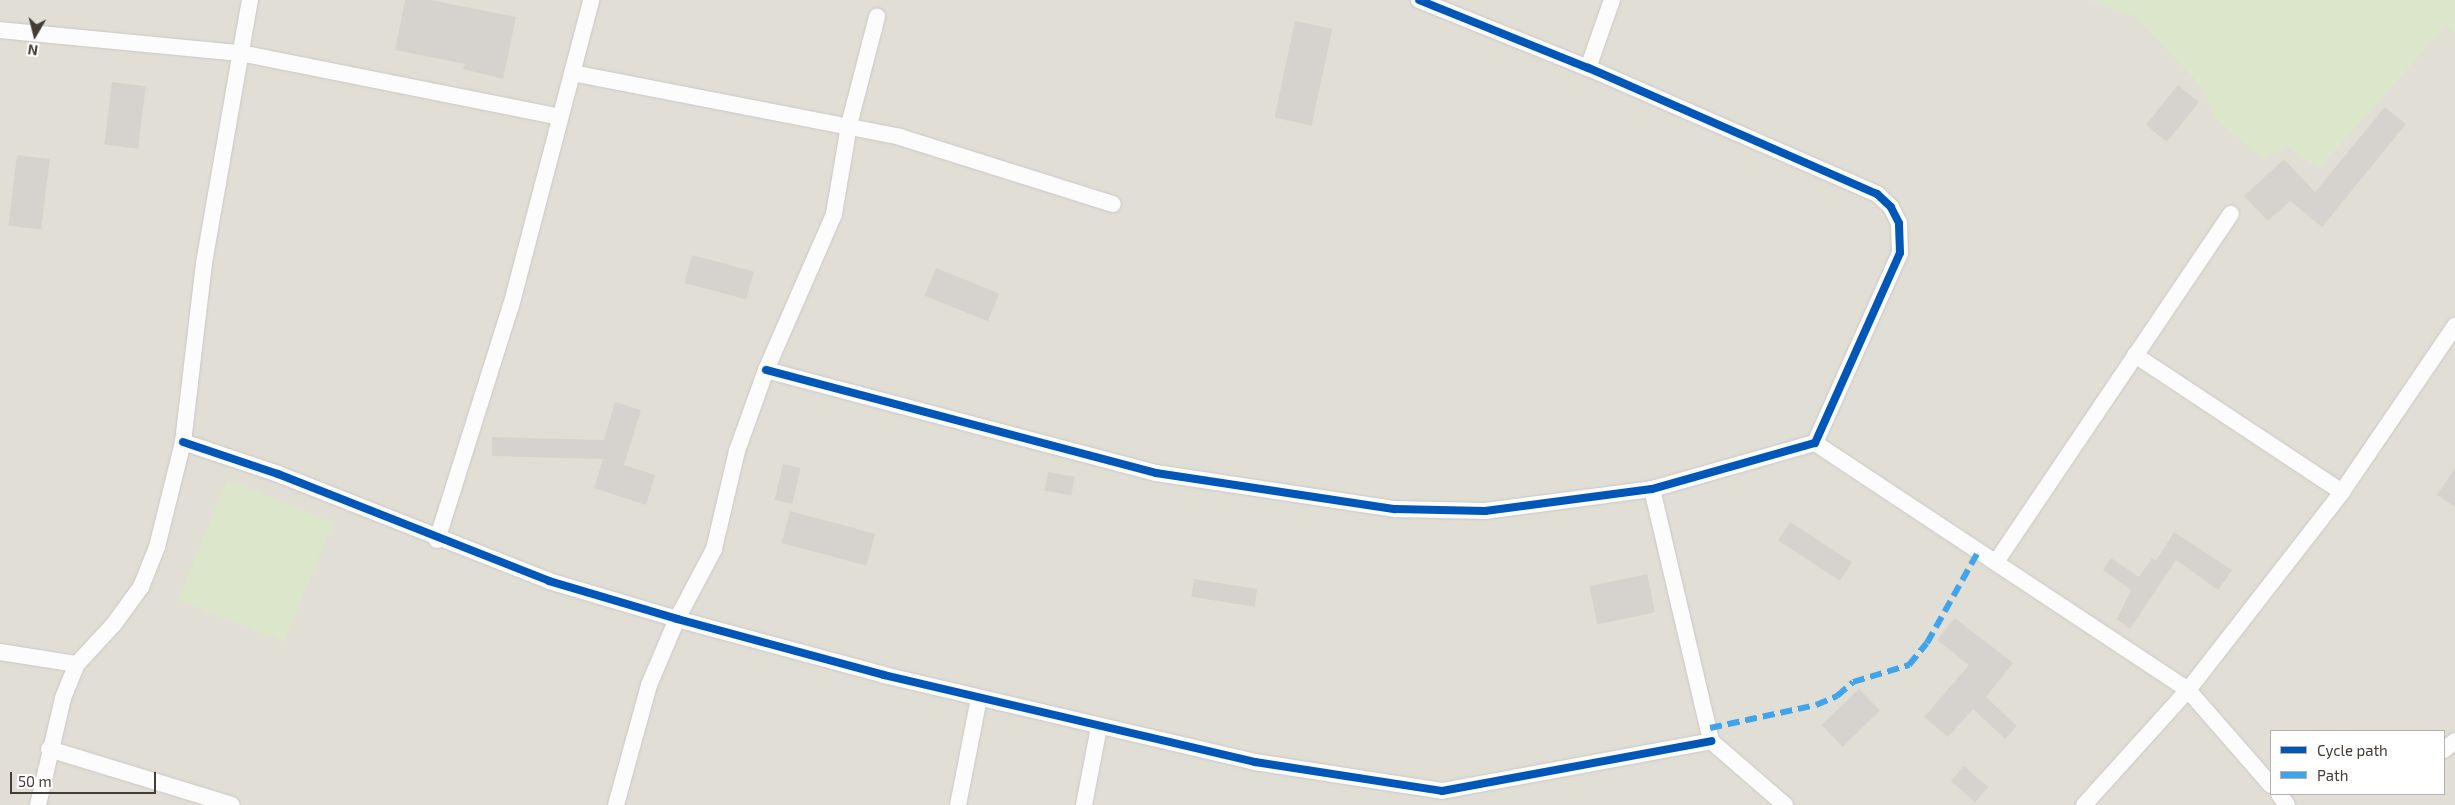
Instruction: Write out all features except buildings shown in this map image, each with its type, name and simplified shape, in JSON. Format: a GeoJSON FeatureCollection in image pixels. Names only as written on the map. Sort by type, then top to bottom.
{"type":"FeatureCollection","features":[{"type":"Feature","properties":{"kind":"street"},"geometry":{"type":"LineString","coordinates":[[38,805],[49,749],[76,664],[141,587],[157,547],[183,442],[204,264],[250,0]]}},
{"type":"Feature","properties":{"kind":"street"},"geometry":{"type":"LineString","coordinates":[[437,540],[479,418],[591,0]]}},
{"type":"Feature","properties":{"kind":"street"},"geometry":{"type":"LineString","coordinates":[[1419,0],[1588,68],[1877,194],[1890,207],[1899,223],[1900,253],[1815,443]]}},
{"type":"Feature","properties":{"kind":"street"},"geometry":{"type":"LineString","coordinates":[[1588,68],[1612,0]]}},
{"type":"Feature","properties":{"kind":"street"},"geometry":{"type":"LineString","coordinates":[[616,805],[649,686],[676,619],[714,548],[737,452],[766,370],[834,214],[848,125],[878,17]]}},
{"type":"Feature","properties":{"kind":"street"},"geometry":{"type":"LineString","coordinates":[[0,30],[240,53],[560,117]]}},
{"type":"Feature","properties":{"kind":"street"},"geometry":{"type":"LineString","coordinates":[[572,73],[848,125],[983,161],[1113,204]]}},
{"type":"Feature","properties":{"kind":"street"},"geometry":{"type":"LineString","coordinates":[[1996,562],[2231,214]]}},
{"type":"Feature","properties":{"kind":"street"},"geometry":{"type":"LineString","coordinates":[[2084,805],[2188,690],[2342,492],[2455,326]]}},
{"type":"Feature","properties":{"kind":"street"},"geometry":{"type":"LineString","coordinates":[[2135,355],[2342,492]]}},
{"type":"Feature","properties":{"kind":"street"},"geometry":{"type":"LineString","coordinates":[[766,370],[1156,473],[1395,508],[1485,511],[1652,489],[1815,443],[2188,690],[2270,784]]}},
{"type":"Feature","properties":{"kind":"street"},"geometry":{"type":"LineString","coordinates":[[183,442],[278,474],[437,540],[549,580],[676,619],[979,698],[1255,762],[1442,791],[1711,741]]}},
{"type":"Feature","properties":{"kind":"street"},"geometry":{"type":"LineString","coordinates":[[1652,489],[1711,741],[1785,805]]}},
{"type":"Feature","properties":{"kind":"street"},"geometry":{"type":"LineString","coordinates":[[0,652],[76,664]]}},
{"type":"Feature","properties":{"kind":"street"},"geometry":{"type":"LineString","coordinates":[[958,805],[979,698]]}},
{"type":"Feature","properties":{"kind":"street"},"geometry":{"type":"LineString","coordinates":[[1084,805],[1098,727]]}},
{"type":"Feature","properties":{"kind":"street"},"geometry":{"type":"LineString","coordinates":[[2445,749],[2455,741]]}},
{"type":"Feature","properties":{"kind":"street"},"geometry":{"type":"LineString","coordinates":[[49,749],[232,805]]}},
{"type":"Feature","properties":{"kind":"shaded area"},"geometry":{"type":"Polygon","coordinates":[[[0,0],[2455,0],[2455,805],[0,805],[0,0]]]}},
{"type":"Feature","properties":{"kind":"green space"},"geometry":{"type":"Polygon","coordinates":[[[2089,0],[2455,0],[2455,33],[2445,27],[2319,168],[2286,146],[2264,160],[2216,119],[2201,86],[2135,16],[2089,0]]]}},
{"type":"Feature","properties":{"kind":"green space"},"geometry":{"type":"Polygon","coordinates":[[[227,480],[333,523],[284,642],[179,600],[227,480]]]}},
{"type":"Feature","properties":{"kind":"marked path"},"geometry":{"type":"LineString","coordinates":[[1710,728],[1816,705],[1837,696],[1853,682],[1909,665],[1927,643],[1978,552]]}},
{"type":"Feature","properties":{"kind":"cycle path"},"geometry":{"type":"LineString","coordinates":[[766,370],[1156,473],[1395,509],[1485,511],[1652,489],[1815,443],[1900,253],[1899,223],[1891,207],[1877,194],[1588,68],[1419,0]]}},
{"type":"Feature","properties":{"kind":"cycle path"},"geometry":{"type":"LineString","coordinates":[[183,442],[278,474],[549,581],[677,619],[884,675],[1255,762],[1442,791],[1711,741]]}}]}
